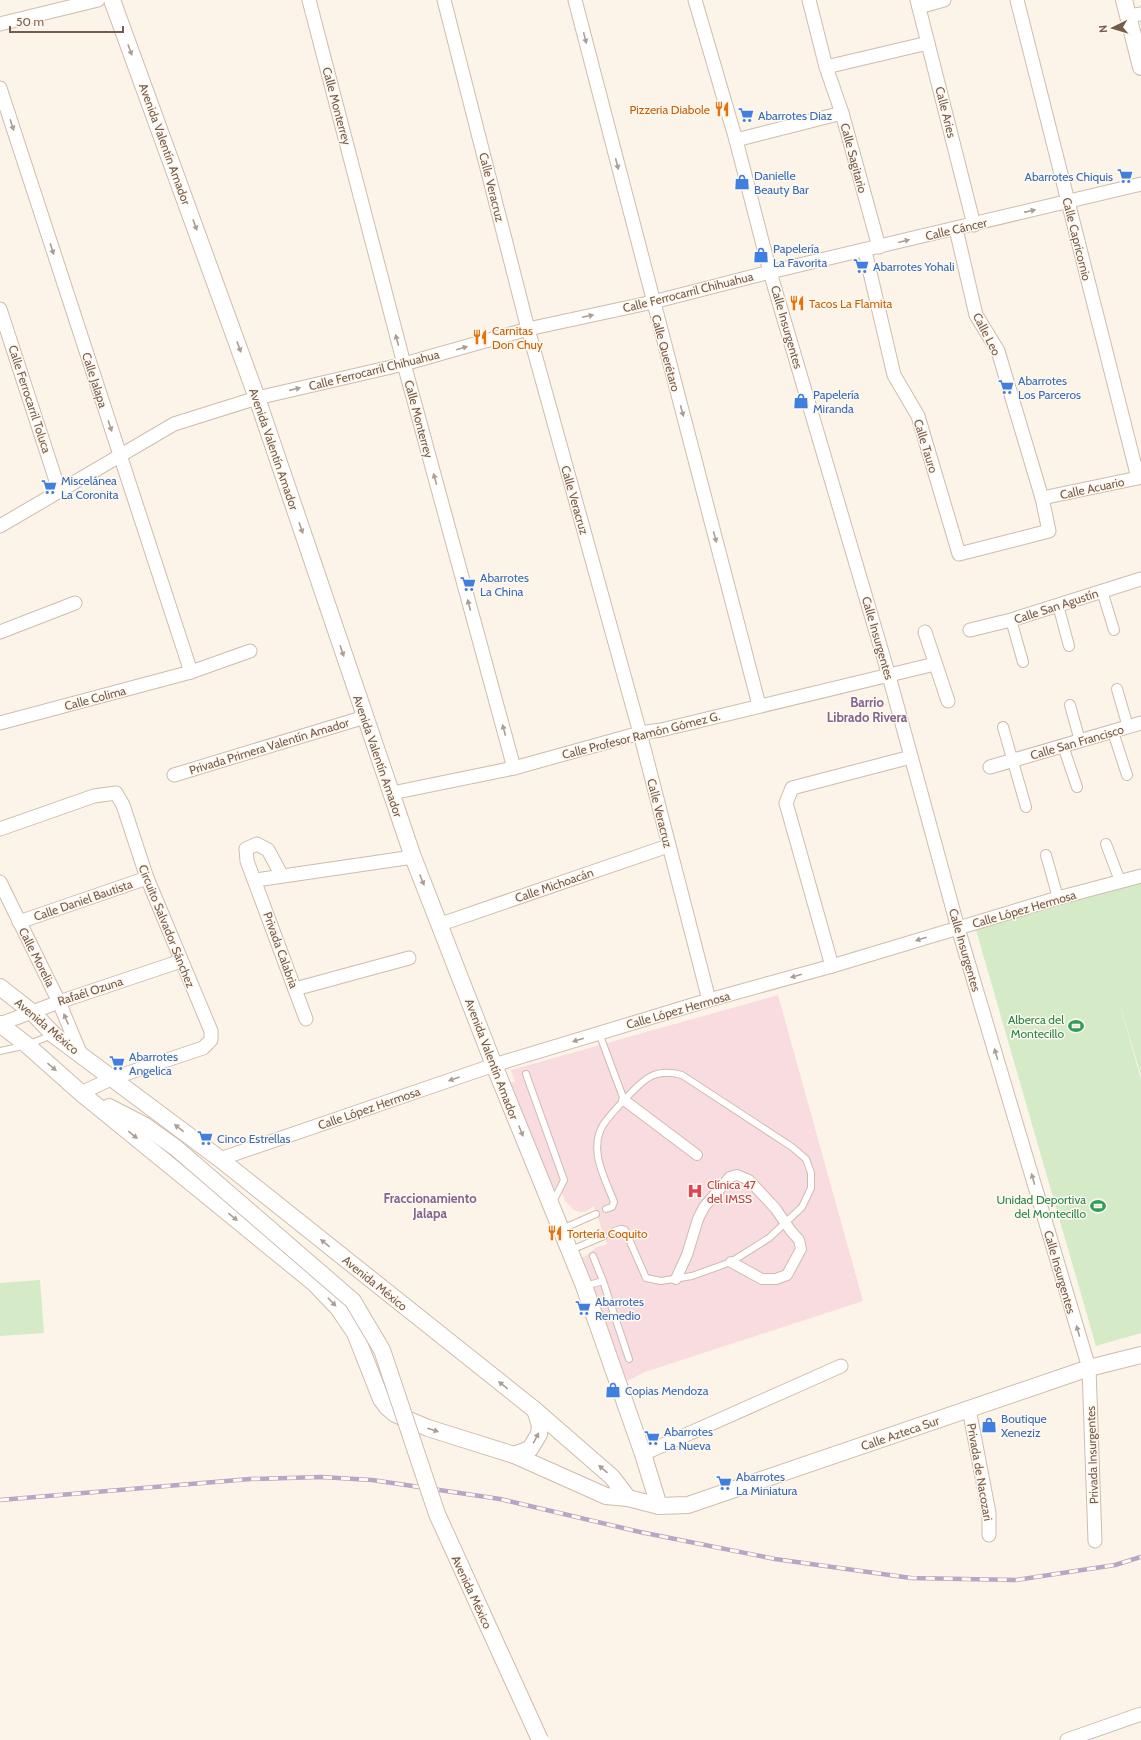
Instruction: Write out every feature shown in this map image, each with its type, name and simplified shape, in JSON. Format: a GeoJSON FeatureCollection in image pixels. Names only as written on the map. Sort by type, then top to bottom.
{"type":"FeatureCollection","features":[{"type":"Feature","properties":{"kind":"street"},"geometry":{"type":"LineString","coordinates":[[0,24],[98,0]]}},
{"type":"Feature","properties":{"kind":"street","name":"Avenida Valentín Amador"},"geometry":{"type":"LineString","coordinates":[[112,0],[257,398],[413,857],[494,1065],[584,1286],[660,1506]]}},
{"type":"Feature","properties":{"kind":"street","name":"Calle Monterrey"},"geometry":{"type":"LineString","coordinates":[[309,0],[404,364],[514,768]]}},
{"type":"Feature","properties":{"kind":"street","name":"Calle Veracruz"},"geometry":{"type":"LineString","coordinates":[[444,0],[528,329],[640,733],[709,1000]]}},
{"type":"Feature","properties":{"kind":"street","name":"Calle Querétaro"},"geometry":{"type":"LineString","coordinates":[[575,0],[759,705]]}},
{"type":"Feature","properties":{"kind":"street","name":"Calle Insurgentes"},"geometry":{"type":"LineString","coordinates":[[695,0],[736,140],[770,272],[889,676],[958,928],[1089,1368]]}},
{"type":"Feature","properties":{"kind":"street","name":"Calle Sagitario"},"geometry":{"type":"LineString","coordinates":[[809,0],[826,67],[842,113],[879,248]]}},
{"type":"Feature","properties":{"kind":"street"},"geometry":{"type":"LineString","coordinates":[[918,3],[944,0]]}},
{"type":"Feature","properties":{"kind":"street","name":"Calle Capricornio"},"geometry":{"type":"LineString","coordinates":[[1017,0],[1067,203],[1139,476]]}},
{"type":"Feature","properties":{"kind":"street"},"geometry":{"type":"LineString","coordinates":[[1124,0],[1135,15],[1141,67]]}},
{"type":"Feature","properties":{"kind":"street","name":"Calle Aries"},"geometry":{"type":"LineString","coordinates":[[918,3],[974,225]]}},
{"type":"Feature","properties":{"kind":"street"},"geometry":{"type":"LineString","coordinates":[[826,67],[928,42]]}},
{"type":"Feature","properties":{"kind":"street","name":"Calle Jalapa"},"geometry":{"type":"LineString","coordinates":[[0,88],[191,672]]}},
{"type":"Feature","properties":{"kind":"street"},"geometry":{"type":"LineString","coordinates":[[736,140],[842,113]]}},
{"type":"Feature","properties":{"kind":"street","name":"Calle Cáncer"},"geometry":{"type":"LineString","coordinates":[[770,272],[879,248],[1141,184]]}},
{"type":"Feature","properties":{"kind":"street","name":"Calle Leo"},"geometry":{"type":"LineString","coordinates":[[956,229],[976,315],[998,351],[1042,498],[1049,531]]}},
{"type":"Feature","properties":{"kind":"street","name":"Calle Tauro"},"geometry":{"type":"LineString","coordinates":[[865,251],[894,375],[918,416],[959,554],[1049,531]]}},
{"type":"Feature","properties":{"kind":"street","name":"Calle Ferrocarril Chihuahua"},"geometry":{"type":"LineString","coordinates":[[0,526],[59,490],[174,424],[257,398],[404,364],[528,329],[653,302],[770,272]]}},
{"type":"Feature","properties":{"kind":"street","name":"Calle Ferrocarril Toluca"},"geometry":{"type":"LineString","coordinates":[[0,309],[59,490]]}},
{"type":"Feature","properties":{"kind":"street","name":"Calle Acuario"},"geometry":{"type":"LineString","coordinates":[[1042,498],[1139,476]]}},
{"type":"Feature","properties":{"kind":"street","name":"Calle San Agustín"},"geometry":{"type":"LineString","coordinates":[[970,630],[1011,620],[1141,579]]}},
{"type":"Feature","properties":{"kind":"street"},"geometry":{"type":"LineString","coordinates":[[1102,591],[1114,630]]}},
{"type":"Feature","properties":{"kind":"street"},"geometry":{"type":"LineString","coordinates":[[0,632],[75,603]]}},
{"type":"Feature","properties":{"kind":"street"},"geometry":{"type":"LineString","coordinates":[[1058,605],[1069,646]]}},
{"type":"Feature","properties":{"kind":"street"},"geometry":{"type":"LineString","coordinates":[[1011,620],[1023,662]]}},
{"type":"Feature","properties":{"kind":"street"},"geometry":{"type":"LineString","coordinates":[[925,632],[948,701]]}},
{"type":"Feature","properties":{"kind":"street","name":"Calle Colima"},"geometry":{"type":"LineString","coordinates":[[0,723],[191,672],[250,651]]}},
{"type":"Feature","properties":{"kind":"street","name":"Calle Profesor Ramón Gómez G."},"geometry":{"type":"LineString","coordinates":[[392,793],[514,768],[640,733],[661,730],[759,705],[889,676],[935,664]]}},
{"type":"Feature","properties":{"kind":"street"},"geometry":{"type":"LineString","coordinates":[[1116,689],[1135,725]]}},
{"type":"Feature","properties":{"kind":"street"},"geometry":{"type":"LineString","coordinates":[[1070,705],[1080,741]]}},
{"type":"Feature","properties":{"kind":"street","name":"Privada Primera Valentín Amador"},"geometry":{"type":"LineString","coordinates":[[174,775],[365,717]]}},
{"type":"Feature","properties":{"kind":"street","name":"Calle San Francisco"},"geometry":{"type":"LineString","coordinates":[[990,767],[1135,725]]}},
{"type":"Feature","properties":{"kind":"street"},"geometry":{"type":"LineString","coordinates":[[1003,726],[1026,807]]}},
{"type":"Feature","properties":{"kind":"street"},"geometry":{"type":"LineString","coordinates":[[1113,732],[1127,775]]}},
{"type":"Feature","properties":{"kind":"street"},"geometry":{"type":"LineString","coordinates":[[1063,746],[1077,787]]}},
{"type":"Feature","properties":{"kind":"street"},"geometry":{"type":"LineString","coordinates":[[832,966],[786,803],[792,788],[911,758]]}},
{"type":"Feature","properties":{"kind":"street","name":"Circuito Salvador Sánchez"},"geometry":{"type":"LineString","coordinates":[[0,829],[94,796],[116,793],[123,805],[147,878],[211,1031],[211,1040],[203,1048],[113,1078],[81,1093]]}},
{"type":"Feature","properties":{"kind":"street","name":"Privada Calabria"},"geometry":{"type":"LineString","coordinates":[[282,876],[268,850],[257,844],[246,848],[247,861],[256,880],[306,1019]]}},
{"type":"Feature","properties":{"kind":"street"},"geometry":{"type":"LineString","coordinates":[[1106,844],[1120,882]]}},
{"type":"Feature","properties":{"kind":"street","name":"Calle Michoacán"},"geometry":{"type":"LineString","coordinates":[[440,924],[668,846]]}},
{"type":"Feature","properties":{"kind":"street"},"geometry":{"type":"LineString","coordinates":[[1046,855],[1058,898]]}},
{"type":"Feature","properties":{"kind":"street"},"geometry":{"type":"LineString","coordinates":[[256,880],[413,857]]}},
{"type":"Feature","properties":{"kind":"street","name":"Calle López Hermosa"},"geometry":{"type":"LineString","coordinates":[[220,1159],[494,1065],[598,1033],[832,966],[1058,898],[1141,876]]}},
{"type":"Feature","properties":{"kind":"street","name":"Calle Daniel Bautista"},"geometry":{"type":"LineString","coordinates":[[19,922],[147,878]]}},
{"type":"Feature","properties":{"kind":"street","name":"Calle Morelia"},"geometry":{"type":"LineString","coordinates":[[0,882],[59,1002],[81,1055]]}},
{"type":"Feature","properties":{"kind":"street"},"geometry":{"type":"LineString","coordinates":[[295,989],[409,958]]}},
{"type":"Feature","properties":{"kind":"street","name":"Rafaél Ozuna"},"geometry":{"type":"LineString","coordinates":[[0,1024],[59,1002],[181,961]]}},
{"type":"Feature","properties":{"kind":"street","name":"Avenida México"},"geometry":{"type":"LineString","coordinates":[[0,987],[32,1012],[54,1035],[220,1159],[535,1410],[612,1477],[628,1498]]}},
{"type":"Feature","properties":{"kind":"street","name":"Avenida México"},"geometry":{"type":"LineString","coordinates":[[0,1024],[27,1045],[81,1093],[314,1282],[338,1308],[355,1333],[381,1398],[387,1407],[395,1414],[428,1428],[514,1455],[606,1496],[628,1498],[660,1506]]}},
{"type":"Feature","properties":{"kind":"street","name":"Avenida México"},"geometry":{"type":"LineString","coordinates":[[113,1078],[144,1125]]}},
{"type":"Feature","properties":{"kind":"street","name":"Avenida México"},"geometry":{"type":"LineString","coordinates":[[81,1093],[144,1125],[176,1148],[353,1301],[382,1350],[436,1514],[540,1740]]}},
{"type":"Feature","properties":{"kind":"street"},"geometry":{"type":"LineString","coordinates":[[624,1100],[697,1155]]}},
{"type":"Feature","properties":{"kind":"street"},"geometry":{"type":"LineString","coordinates":[[676,1279],[687,1256],[698,1219],[704,1207],[730,1178],[737,1175],[749,1180],[775,1208],[799,1240],[801,1249],[787,1275],[776,1279],[762,1279],[731,1262]]}},
{"type":"Feature","properties":{"kind":"street","name":"Calle Azteca Sur"},"geometry":{"type":"LineString","coordinates":[[660,1506],[688,1505],[1089,1368],[1141,1355]]}},
{"type":"Feature","properties":{"kind":"street"},"geometry":{"type":"LineString","coordinates":[[643,1454],[841,1366]]}},
{"type":"Feature","properties":{"kind":"street","name":"Privada Insurgentes"},"geometry":{"type":"LineString","coordinates":[[1089,1368],[1095,1541]]}},
{"type":"Feature","properties":{"kind":"street","name":"Privada de Nacozari"},"geometry":{"type":"LineString","coordinates":[[969,1409],[989,1513],[989,1535]]}},
{"type":"Feature","properties":{"kind":"street"},"geometry":{"type":"LineString","coordinates":[[514,1455],[530,1449],[539,1434],[540,1425],[535,1410]]}},
{"type":"Feature","properties":{"kind":"street"},"geometry":{"type":"LineString","coordinates":[[1067,1740],[1096,1735],[1141,1714]]}},
{"type":"Feature","properties":{"kind":"lane"},"geometry":{"type":"LineString","coordinates":[[598,1033],[624,1100]]}},
{"type":"Feature","properties":{"kind":"lane"},"geometry":{"type":"LineString","coordinates":[[0,1051],[27,1045],[54,1035]]}},
{"type":"Feature","properties":{"kind":"lane"},"geometry":{"type":"LineString","coordinates":[[606,1209],[612,1207],[614,1202],[597,1158],[596,1140],[603,1125],[624,1100],[644,1080],[656,1074],[670,1071],[682,1075],[792,1147],[806,1159],[811,1173],[811,1188],[802,1207],[770,1238],[731,1262],[692,1276],[661,1282],[646,1278],[625,1230],[621,1229],[614,1231]]}},
{"type":"Feature","properties":{"kind":"lane"},"geometry":{"type":"LineString","coordinates":[[526,1074],[564,1180],[551,1205]]}},
{"type":"Feature","properties":{"kind":"lane"},"geometry":{"type":"LineString","coordinates":[[561,1229],[596,1214]]}},
{"type":"Feature","properties":{"kind":"lane"},"geometry":{"type":"LineString","coordinates":[[569,1251],[604,1236]]}},
{"type":"Feature","properties":{"kind":"lane"},"geometry":{"type":"LineString","coordinates":[[593,1256],[629,1359]]}},
{"type":"Feature","properties":{"kind":"lane"},"geometry":{"type":"LineString","coordinates":[[584,1286],[603,1281]]}},
{"type":"Feature","properties":{"kind":"shaded area","name":"Clínica 47 del IMSS"},"geometry":{"type":"Polygon","coordinates":[[[778,995],[863,1301],[645,1372],[623,1383],[574,1260],[586,1256],[595,1248],[607,1244],[594,1206],[587,1211],[581,1212],[574,1210],[565,1201],[563,1195],[553,1187],[548,1187],[508,1082],[515,1082],[511,1070],[778,995]]]}},
{"type":"Feature","properties":{"kind":"green space","name":"Unidad Deportiva del Montecillo"},"geometry":{"type":"Polygon","coordinates":[[[1141,882],[1141,1075],[1116,992],[1141,1079],[1141,1333],[1096,1346],[976,930],[1141,882]]]}},
{"type":"Feature","properties":{"kind":"green space"},"geometry":{"type":"Polygon","coordinates":[[[40,1280],[44,1333],[0,1336],[0,1283],[40,1280]]]}},
{"type":"Feature","properties":{"kind":"railway"},"geometry":{"type":"LineString","coordinates":[[0,1500],[250,1479],[321,1477],[372,1480],[500,1499],[640,1532],[775,1559],[911,1578],[1016,1580],[1115,1565],[1141,1557]]}},
{"type":"Feature","properties":{"kind":"place","name":"Pizzeria Diabole"},"geometry":{"type":"Point","coordinates":[722,109]}},
{"type":"Feature","properties":{"kind":"place","name":"Abarrotes Diaz"},"geometry":{"type":"Point","coordinates":[746,115]}},
{"type":"Feature","properties":{"kind":"place","name":"Abarrotes Chiquis"},"geometry":{"type":"Point","coordinates":[1125,176]}},
{"type":"Feature","properties":{"kind":"place","name":"Danielle Beauty Bar"},"geometry":{"type":"Point","coordinates":[742,182]}},
{"type":"Feature","properties":{"kind":"place","name":"Papelería La Favorita"},"geometry":{"type":"Point","coordinates":[761,255]}},
{"type":"Feature","properties":{"kind":"place","name":"Abarrotes Yohali"},"geometry":{"type":"Point","coordinates":[861,266]}},
{"type":"Feature","properties":{"kind":"place","name":"Tacos La Flamita"},"geometry":{"type":"Point","coordinates":[797,303]}},
{"type":"Feature","properties":{"kind":"place","name":"Carnitas Don Chuy"},"geometry":{"type":"Point","coordinates":[480,337]}},
{"type":"Feature","properties":{"kind":"place","name":"Abarrotes Los Parceros"},"geometry":{"type":"Point","coordinates":[1006,387]}},
{"type":"Feature","properties":{"kind":"place","name":"Papelería Miranda"},"geometry":{"type":"Point","coordinates":[801,401]}},
{"type":"Feature","properties":{"kind":"place","name":"Miscelánea La Coronita"},"geometry":{"type":"Point","coordinates":[49,487]}},
{"type":"Feature","properties":{"kind":"place","name":"Abarrotes La China"},"geometry":{"type":"Point","coordinates":[468,584]}},
{"type":"Feature","properties":{"kind":"place","name":"Alberca del Montecillo"},"geometry":{"type":"Point","coordinates":[1076,1026]}},
{"type":"Feature","properties":{"kind":"place","name":"Abarrotes Angelica"},"geometry":{"type":"Point","coordinates":[117,1063]}},
{"type":"Feature","properties":{"kind":"place","name":"Cinco Estrellas"},"geometry":{"type":"Point","coordinates":[205,1138]}},
{"type":"Feature","properties":{"kind":"place","name":"Clínica 47 del IMSS"},"geometry":{"type":"Point","coordinates":[695,1191]}},
{"type":"Feature","properties":{"kind":"place","name":"Unidad Deportiva del Montecillo"},"geometry":{"type":"Point","coordinates":[1098,1206]}},
{"type":"Feature","properties":{"kind":"place","name":"Tortería Coquito"},"geometry":{"type":"Point","coordinates":[555,1233]}},
{"type":"Feature","properties":{"kind":"place","name":"Abarrotes Remedio"},"geometry":{"type":"Point","coordinates":[583,1308]}},
{"type":"Feature","properties":{"kind":"place","name":"Copias Mendoza"},"geometry":{"type":"Point","coordinates":[613,1390]}},
{"type":"Feature","properties":{"kind":"place","name":"Boutique Xeneziz"},"geometry":{"type":"Point","coordinates":[989,1425]}},
{"type":"Feature","properties":{"kind":"place","name":"Abarrotes La Nueva"},"geometry":{"type":"Point","coordinates":[652,1438]}},
{"type":"Feature","properties":{"kind":"place","name":"Abarrotes La Miniatura"},"geometry":{"type":"Point","coordinates":[724,1483]}},
{"type":"Feature","properties":{"kind":"district","name":"Barrio Librado Rivera"},"geometry":{"type":"Point","coordinates":[867,710]}},
{"type":"Feature","properties":{"kind":"district","name":"Fraccionamiento Jalapa"},"geometry":{"type":"Point","coordinates":[430,1206]}}]}
